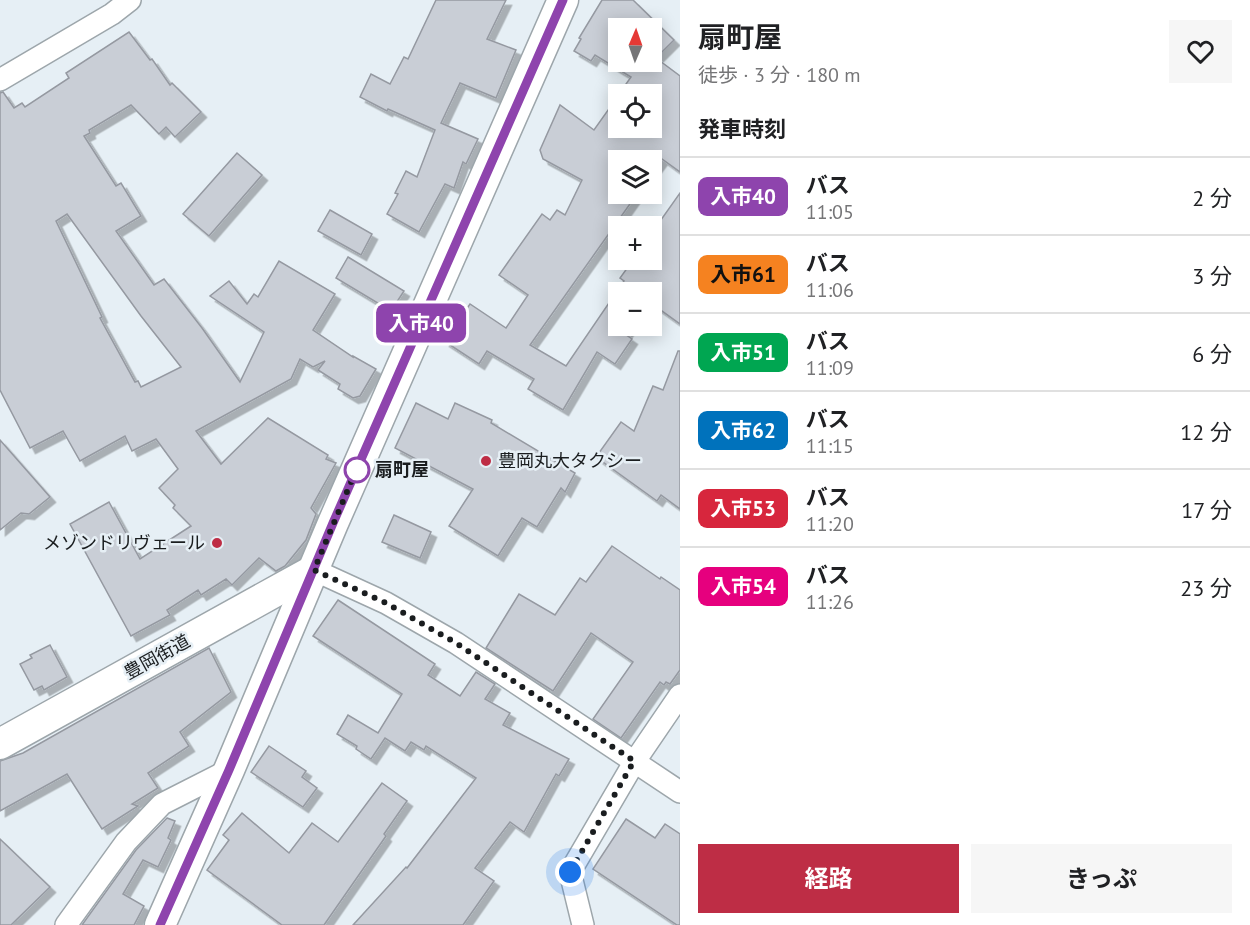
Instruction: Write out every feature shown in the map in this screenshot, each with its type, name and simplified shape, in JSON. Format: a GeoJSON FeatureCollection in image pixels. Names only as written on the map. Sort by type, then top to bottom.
{"type":"FeatureCollection","features":[{"type":"Feature","properties":{"kind":"street"},"geometry":{"type":"LineString","coordinates":[[0,80],[112,14],[130,0]]}},
{"type":"Feature","properties":{"kind":"street"},"geometry":{"type":"LineString","coordinates":[[160,925],[563,0]]}},
{"type":"Feature","properties":{"kind":"street"},"geometry":{"type":"LineString","coordinates":[[314,570],[386,603],[456,643],[680,792]]}},
{"type":"Feature","properties":{"kind":"street","name":"豊岡街道"},"geometry":{"type":"LineString","coordinates":[[0,744],[314,570]]}},
{"type":"Feature","properties":{"kind":"street"},"geometry":{"type":"LineString","coordinates":[[583,925],[570,872],[634,761],[680,694]]}},
{"type":"Feature","properties":{"kind":"street"},"geometry":{"type":"LineString","coordinates":[[66,925],[126,842],[162,804],[229,770]]}},
{"type":"Feature","properties":{"kind":"building"},"geometry":{"type":"Polygon","coordinates":[[[436,0],[506,0],[487,39],[516,50],[496,98],[460,83],[441,123],[478,139],[466,164],[463,162],[454,188],[445,184],[419,232],[387,214],[398,194],[395,193],[406,171],[417,177],[435,130],[388,109],[387,111],[360,97],[371,74],[390,84],[404,57],[408,59],[436,0]]]}},
{"type":"Feature","properties":{"kind":"building"},"geometry":{"type":"Polygon","coordinates":[[[602,0],[633,0],[651,18],[608,18],[608,63],[595,55],[591,61],[574,51],[581,39],[579,38],[602,0]]]}},
{"type":"Feature","properties":{"kind":"building"},"geometry":{"type":"Polygon","coordinates":[[[662,28],[674,40],[662,52],[662,28]]]}},
{"type":"Feature","properties":{"kind":"building"},"geometry":{"type":"Polygon","coordinates":[[[129,32],[170,85],[172,83],[201,112],[175,137],[166,127],[159,134],[131,105],[89,130],[90,133],[84,136],[116,186],[121,183],[141,216],[116,231],[154,285],[164,279],[240,382],[264,332],[210,296],[229,281],[247,304],[254,294],[258,297],[279,261],[335,294],[313,330],[353,357],[376,369],[360,396],[353,398],[338,389],[340,384],[318,370],[325,361],[313,367],[300,359],[291,379],[196,431],[221,464],[268,418],[328,455],[326,459],[336,463],[311,508],[316,514],[306,540],[285,566],[276,571],[259,558],[232,585],[226,579],[201,595],[198,590],[167,610],[170,615],[131,636],[70,524],[109,502],[140,559],[191,526],[173,508],[175,505],[159,488],[178,469],[156,439],[132,451],[125,436],[80,461],[63,431],[30,448],[0,390],[0,93],[3,92],[14,108],[22,103],[25,107],[69,78],[66,73],[129,32]],[[67,214],[56,221],[102,317],[100,318],[135,382],[138,381],[141,387],[181,367],[67,214]]]}},
{"type":"Feature","properties":{"kind":"building"},"geometry":{"type":"Polygon","coordinates":[[[662,62],[680,76],[680,172],[662,159],[662,150],[608,150],[608,204],[630,204],[621,216],[608,216],[608,235],[530,345],[566,366],[608,304],[608,336],[628,336],[632,339],[615,364],[597,352],[563,410],[528,389],[534,379],[487,351],[479,364],[444,341],[470,304],[506,328],[528,295],[499,275],[542,214],[550,220],[557,210],[565,215],[582,180],[543,159],[540,150],[560,105],[594,130],[608,110],[608,138],[662,138],[662,84],[626,84],[631,77],[623,72],[662,72],[662,62]]]}},
{"type":"Feature","properties":{"kind":"building"},"geometry":{"type":"Polygon","coordinates":[[[237,153],[262,175],[209,236],[183,214],[237,153]]]}},
{"type":"Feature","properties":{"kind":"building"},"geometry":{"type":"Polygon","coordinates":[[[680,193],[680,324],[662,311],[662,282],[623,282],[620,278],[626,270],[662,270],[662,218],[680,193]]]}},
{"type":"Feature","properties":{"kind":"building"},"geometry":{"type":"Polygon","coordinates":[[[330,210],[372,234],[361,255],[318,231],[330,210]]]}},
{"type":"Feature","properties":{"kind":"building"},"geometry":{"type":"Polygon","coordinates":[[[348,257],[404,291],[391,311],[336,278],[348,257]]]}},
{"type":"Feature","properties":{"kind":"building"},"geometry":{"type":"Polygon","coordinates":[[[678,351],[680,351],[680,509],[661,495],[657,501],[596,457],[621,422],[634,431],[653,386],[663,390],[678,351]]]}},
{"type":"Feature","properties":{"kind":"building","name":"豊岡丸大タクシー"},"geometry":{"type":"Polygon","coordinates":[[[416,403],[448,419],[455,403],[492,420],[491,423],[575,473],[565,492],[561,488],[537,527],[522,518],[498,556],[449,526],[473,489],[395,448],[416,403]]]}},
{"type":"Feature","properties":{"kind":"building"},"geometry":{"type":"Polygon","coordinates":[[[0,440],[50,497],[29,514],[21,513],[0,530],[0,440]]]}},
{"type":"Feature","properties":{"kind":"building"},"geometry":{"type":"Polygon","coordinates":[[[394,515],[431,532],[420,558],[382,542],[394,515]]]}},
{"type":"Feature","properties":{"kind":"building"},"geometry":{"type":"Polygon","coordinates":[[[612,546],[680,590],[680,670],[670,684],[666,682],[664,685],[660,682],[621,738],[593,719],[633,662],[591,633],[553,691],[486,648],[519,594],[555,615],[580,578],[586,582],[612,546]]]}},
{"type":"Feature","properties":{"kind":"building"},"geometry":{"type":"Polygon","coordinates":[[[338,600],[435,664],[428,675],[460,696],[476,672],[495,684],[485,699],[510,713],[503,725],[569,759],[559,776],[556,774],[524,832],[510,822],[475,868],[494,881],[463,925],[353,925],[407,868],[476,778],[426,746],[424,750],[411,742],[405,751],[385,738],[371,759],[356,749],[357,746],[337,734],[348,715],[378,733],[402,694],[313,636],[338,600]]]}},
{"type":"Feature","properties":{"kind":"building"},"geometry":{"type":"Polygon","coordinates":[[[50,645],[67,677],[44,690],[42,686],[34,690],[20,664],[32,658],[30,655],[50,645]]]}},
{"type":"Feature","properties":{"kind":"building"},"geometry":{"type":"Polygon","coordinates":[[[209,648],[231,692],[180,732],[189,746],[148,773],[158,788],[132,804],[138,806],[102,829],[67,774],[0,811],[0,761],[23,753],[209,648]]]}},
{"type":"Feature","properties":{"kind":"building"},"geometry":{"type":"Polygon","coordinates":[[[269,746],[306,771],[302,777],[317,788],[303,807],[251,772],[269,746]]]}},
{"type":"Feature","properties":{"kind":"building"},"geometry":{"type":"Polygon","coordinates":[[[382,783],[407,801],[384,834],[386,836],[324,925],[282,925],[207,870],[229,840],[223,835],[242,813],[289,853],[312,823],[338,842],[382,783]]]}},
{"type":"Feature","properties":{"kind":"building"},"geometry":{"type":"Polygon","coordinates":[[[167,818],[175,821],[168,838],[171,840],[158,867],[143,860],[123,894],[144,906],[134,925],[82,925],[136,850],[167,818]]]}},
{"type":"Feature","properties":{"kind":"building"},"geometry":{"type":"Polygon","coordinates":[[[626,819],[655,838],[665,824],[680,834],[680,925],[593,869],[626,819]]]}},
{"type":"Feature","properties":{"kind":"building"},"geometry":{"type":"Polygon","coordinates":[[[0,839],[50,887],[11,925],[0,925],[0,839]]]}},
{"type":"Feature","properties":{"kind":"bus line","name":"入市40"},"geometry":{"type":"LineString","coordinates":[[160,925],[229,770],[333,523],[563,0]]}},
{"type":"Feature","properties":{"kind":"place","name":"豊岡丸大タクシー"},"geometry":{"type":"Point","coordinates":[486,461]}},
{"type":"Feature","properties":{"kind":"place","name":"扇町屋"},"geometry":{"type":"Point","coordinates":[357,470]}},
{"type":"Feature","properties":{"kind":"place","name":"メゾンドリヴェール"},"geometry":{"type":"Point","coordinates":[217,543]}},
{"type":"Feature","properties":{"kind":"route"},"geometry":{"type":"LineString","coordinates":[[357,470],[360,461],[314,570],[386,603],[456,643],[634,761],[570,872]]}}]}
